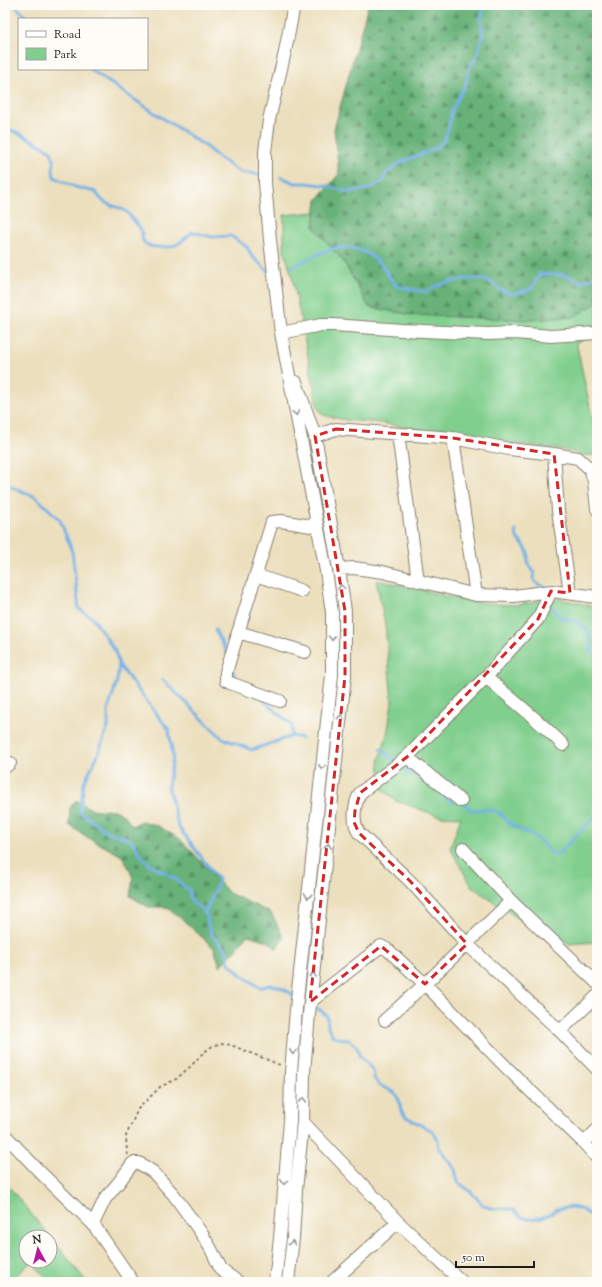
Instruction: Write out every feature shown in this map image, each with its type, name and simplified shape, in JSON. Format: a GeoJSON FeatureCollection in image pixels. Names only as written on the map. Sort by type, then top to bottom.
{"type":"FeatureCollection","features":[{"type":"Feature","properties":{"kind":"street"},"geometry":{"type":"LineString","coordinates":[[275,1282],[290,1121],[291,1072],[296,1009],[332,675],[332,612],[281,333],[265,183],[265,152],[269,120],[294,5]]}},
{"type":"Feature","properties":{"kind":"street"},"geometry":{"type":"LineString","coordinates":[[281,333],[321,325],[488,334],[515,333],[551,336],[597,333]]}},
{"type":"Feature","properties":{"kind":"street"},"geometry":{"type":"LineString","coordinates":[[284,347],[315,436],[345,611],[345,676],[310,1002],[304,1072],[303,1122],[288,1282]]}},
{"type":"Feature","properties":{"kind":"street"},"geometry":{"type":"LineString","coordinates":[[315,436],[336,429],[453,438],[509,449],[578,458],[590,469],[594,481],[597,509]]}},
{"type":"Feature","properties":{"kind":"street"},"geometry":{"type":"LineString","coordinates":[[398,434],[418,581]]}},
{"type":"Feature","properties":{"kind":"street"},"geometry":{"type":"LineString","coordinates":[[453,438],[476,595]]}},
{"type":"Feature","properties":{"kind":"street"},"geometry":{"type":"LineString","coordinates":[[554,454],[558,510],[570,593]]}},
{"type":"Feature","properties":{"kind":"street"},"geometry":{"type":"LineString","coordinates":[[280,701],[226,681],[226,672],[272,522],[281,521],[317,527]]}},
{"type":"Feature","properties":{"kind":"street"},"geometry":{"type":"LineString","coordinates":[[339,569],[354,568],[384,572],[476,595],[514,596],[550,591],[597,597]]}},
{"type":"Feature","properties":{"kind":"street"},"geometry":{"type":"LineString","coordinates":[[256,575],[302,590]]}},
{"type":"Feature","properties":{"kind":"street"},"geometry":{"type":"LineString","coordinates":[[550,591],[538,619],[486,676],[407,757],[360,793],[354,817],[355,828],[410,882],[466,944],[560,1031],[597,1069]]}},
{"type":"Feature","properties":{"kind":"street"},"geometry":{"type":"LineString","coordinates":[[238,632],[305,652]]}},
{"type":"Feature","properties":{"kind":"street"},"geometry":{"type":"LineString","coordinates":[[486,676],[521,708],[544,726],[563,745]]}},
{"type":"Feature","properties":{"kind":"street"},"geometry":{"type":"LineString","coordinates":[[407,757],[461,801]]}},
{"type":"Feature","properties":{"kind":"street"},"geometry":{"type":"LineString","coordinates":[[463,849],[511,901],[597,983]]}},
{"type":"Feature","properties":{"kind":"street"},"geometry":{"type":"LineString","coordinates":[[385,1020],[425,984],[511,901]]}},
{"type":"Feature","properties":{"kind":"street"},"geometry":{"type":"LineString","coordinates":[[310,1002],[381,946],[388,950],[425,984],[506,1068],[584,1143],[597,1158]]}},
{"type":"Feature","properties":{"kind":"street"},"geometry":{"type":"LineString","coordinates":[[560,1031],[597,996]]}},
{"type":"Feature","properties":{"kind":"street"},"geometry":{"type":"LineString","coordinates":[[303,1122],[398,1222],[462,1282]]}},
{"type":"Feature","properties":{"kind":"street"},"geometry":{"type":"LineString","coordinates":[[584,1143],[597,1130]]}},
{"type":"Feature","properties":{"kind":"street"},"geometry":{"type":"LineString","coordinates":[[5,1135],[93,1224],[133,1282]]}},
{"type":"Feature","properties":{"kind":"street"},"geometry":{"type":"LineString","coordinates":[[93,1224],[105,1199],[132,1163],[139,1163],[153,1172],[174,1196],[209,1244],[220,1270],[238,1282]]}},
{"type":"Feature","properties":{"kind":"street"},"geometry":{"type":"LineString","coordinates":[[332,1282],[398,1222]]}},
{"type":"Feature","properties":{"kind":"path"},"geometry":{"type":"LineString","coordinates":[[132,1163],[127,1152],[126,1136],[138,1108],[160,1088],[176,1079],[211,1046],[221,1042],[285,1067]]}},
{"type":"Feature","properties":{"kind":"highlighted area"},"geometry":{"type":"Polygon","coordinates":[[[336,429],[453,438],[554,454],[570,593],[551,591],[538,619],[407,757],[360,793],[355,811],[354,822],[359,833],[410,881],[467,944],[425,984],[381,946],[310,1002],[345,676],[345,611],[315,436],[336,429]]]}},
{"type":"Feature","properties":{"kind":"green space"},"geometry":{"type":"Polygon","coordinates":[[[368,5],[597,5],[597,303],[573,317],[530,320],[413,315],[369,307],[344,262],[314,227],[317,200],[339,174],[334,129],[368,5]]]}},
{"type":"Feature","properties":{"kind":"green space"},"geometry":{"type":"Polygon","coordinates":[[[316,212],[314,227],[344,262],[369,307],[412,315],[530,320],[573,317],[597,303],[597,336],[576,342],[597,439],[597,454],[577,454],[565,450],[434,433],[382,423],[345,420],[323,415],[318,408],[293,280],[284,250],[284,215],[316,212]]]}},
{"type":"Feature","properties":{"kind":"green space"},"geometry":{"type":"Polygon","coordinates":[[[376,580],[467,601],[517,605],[561,599],[597,607],[597,942],[569,944],[544,927],[517,918],[472,887],[450,848],[461,817],[439,816],[396,801],[382,789],[379,762],[388,730],[392,702],[385,624],[376,580]]]}},
{"type":"Feature","properties":{"kind":"green space"},"geometry":{"type":"Polygon","coordinates":[[[76,800],[95,810],[114,810],[125,816],[132,826],[142,821],[158,826],[180,839],[229,893],[271,913],[284,938],[276,949],[268,941],[247,935],[236,950],[220,966],[214,948],[183,920],[166,907],[148,907],[130,896],[133,879],[122,856],[87,837],[69,825],[70,808],[76,800]]]}},
{"type":"Feature","properties":{"kind":"green space"},"geometry":{"type":"Polygon","coordinates":[[[5,1182],[44,1229],[18,1229],[18,1269],[23,1269],[9,1282],[5,1282],[5,1182]]]}},
{"type":"Feature","properties":{"kind":"green space"},"geometry":{"type":"Polygon","coordinates":[[[58,1247],[87,1282],[51,1282],[38,1269],[58,1269],[58,1247]]]}},
{"type":"Feature","properties":{"kind":"waterway"},"geometry":{"type":"LineString","coordinates":[[14,5],[28,18]]}},
{"type":"Feature","properties":{"kind":"waterway"},"geometry":{"type":"LineString","coordinates":[[281,177],[295,183],[329,186],[347,192],[368,189],[382,182],[386,174],[400,163],[436,148],[444,141],[452,110],[466,84],[470,67],[477,56],[483,35],[481,18],[486,5]]}},
{"type":"Feature","properties":{"kind":"waterway"},"geometry":{"type":"LineString","coordinates":[[91,70],[205,146],[219,158],[240,172],[262,175]]}},
{"type":"Feature","properties":{"kind":"waterway"},"geometry":{"type":"LineString","coordinates":[[5,128],[23,135],[51,151],[54,162],[54,177],[75,187],[96,192],[100,198],[108,204],[120,208],[128,213],[142,232],[144,242],[150,246],[173,246],[192,232],[212,237],[231,236],[247,247],[251,255],[269,272]]}},
{"type":"Feature","properties":{"kind":"waterway"},"geometry":{"type":"LineString","coordinates":[[292,267],[323,252],[343,247],[353,248],[364,252],[375,259],[396,286],[425,292],[439,285],[456,280],[481,279],[492,283],[505,292],[516,293],[531,289],[540,274],[565,275],[582,282],[597,276]]}},
{"type":"Feature","properties":{"kind":"waterway"},"geometry":{"type":"LineString","coordinates":[[5,484],[36,497],[60,520],[72,551],[79,609],[93,618],[115,651],[119,665],[117,681],[108,710],[108,727],[97,757],[84,782],[80,812],[107,832],[124,837],[133,842],[140,854],[149,864],[171,876],[189,890],[190,898],[194,904],[207,916],[208,925],[212,935],[226,950],[229,963],[240,974],[259,987],[269,985],[274,986],[283,989],[294,996]]}},
{"type":"Feature","properties":{"kind":"waterway"},"geometry":{"type":"LineString","coordinates":[[516,531],[517,538],[528,553],[528,563],[534,572],[533,578],[536,583],[547,588]]}},
{"type":"Feature","properties":{"kind":"waterway"},"geometry":{"type":"LineString","coordinates":[[553,608],[560,617],[579,623],[586,629],[589,633],[591,651],[597,655]]}},
{"type":"Feature","properties":{"kind":"waterway"},"geometry":{"type":"LineString","coordinates":[[215,630],[228,654]]}},
{"type":"Feature","properties":{"kind":"waterway"},"geometry":{"type":"LineString","coordinates":[[119,665],[169,730],[173,757],[168,786],[178,826],[219,881],[205,913]]}},
{"type":"Feature","properties":{"kind":"waterway"},"geometry":{"type":"LineString","coordinates":[[232,669],[236,680]]}},
{"type":"Feature","properties":{"kind":"waterway"},"geometry":{"type":"LineString","coordinates":[[163,680],[222,738],[252,750],[292,736]]}},
{"type":"Feature","properties":{"kind":"waterway"},"geometry":{"type":"LineString","coordinates":[[263,700],[292,725],[292,736],[301,738]]}},
{"type":"Feature","properties":{"kind":"waterway"},"geometry":{"type":"LineString","coordinates":[[380,749],[396,761]]}},
{"type":"Feature","properties":{"kind":"waterway"},"geometry":{"type":"LineString","coordinates":[[400,765],[409,772],[423,777]]}},
{"type":"Feature","properties":{"kind":"waterway"},"geometry":{"type":"LineString","coordinates":[[440,790],[444,797],[453,802]]}},
{"type":"Feature","properties":{"kind":"waterway"},"geometry":{"type":"LineString","coordinates":[[463,803],[472,810],[479,809],[499,813],[507,821],[536,838],[556,856],[597,815]]}},
{"type":"Feature","properties":{"kind":"waterway"},"geometry":{"type":"LineString","coordinates":[[313,1007],[320,1010],[327,1016],[328,1027],[333,1036],[348,1039],[357,1047],[360,1057],[373,1070],[374,1078],[379,1085],[394,1092],[399,1100],[401,1111],[406,1117],[433,1131],[438,1140],[439,1148],[455,1169],[458,1182],[471,1192],[482,1204],[494,1209],[502,1208],[514,1210],[521,1217],[528,1219],[549,1215],[557,1209],[572,1207],[583,1210],[597,1220]]}}]}
